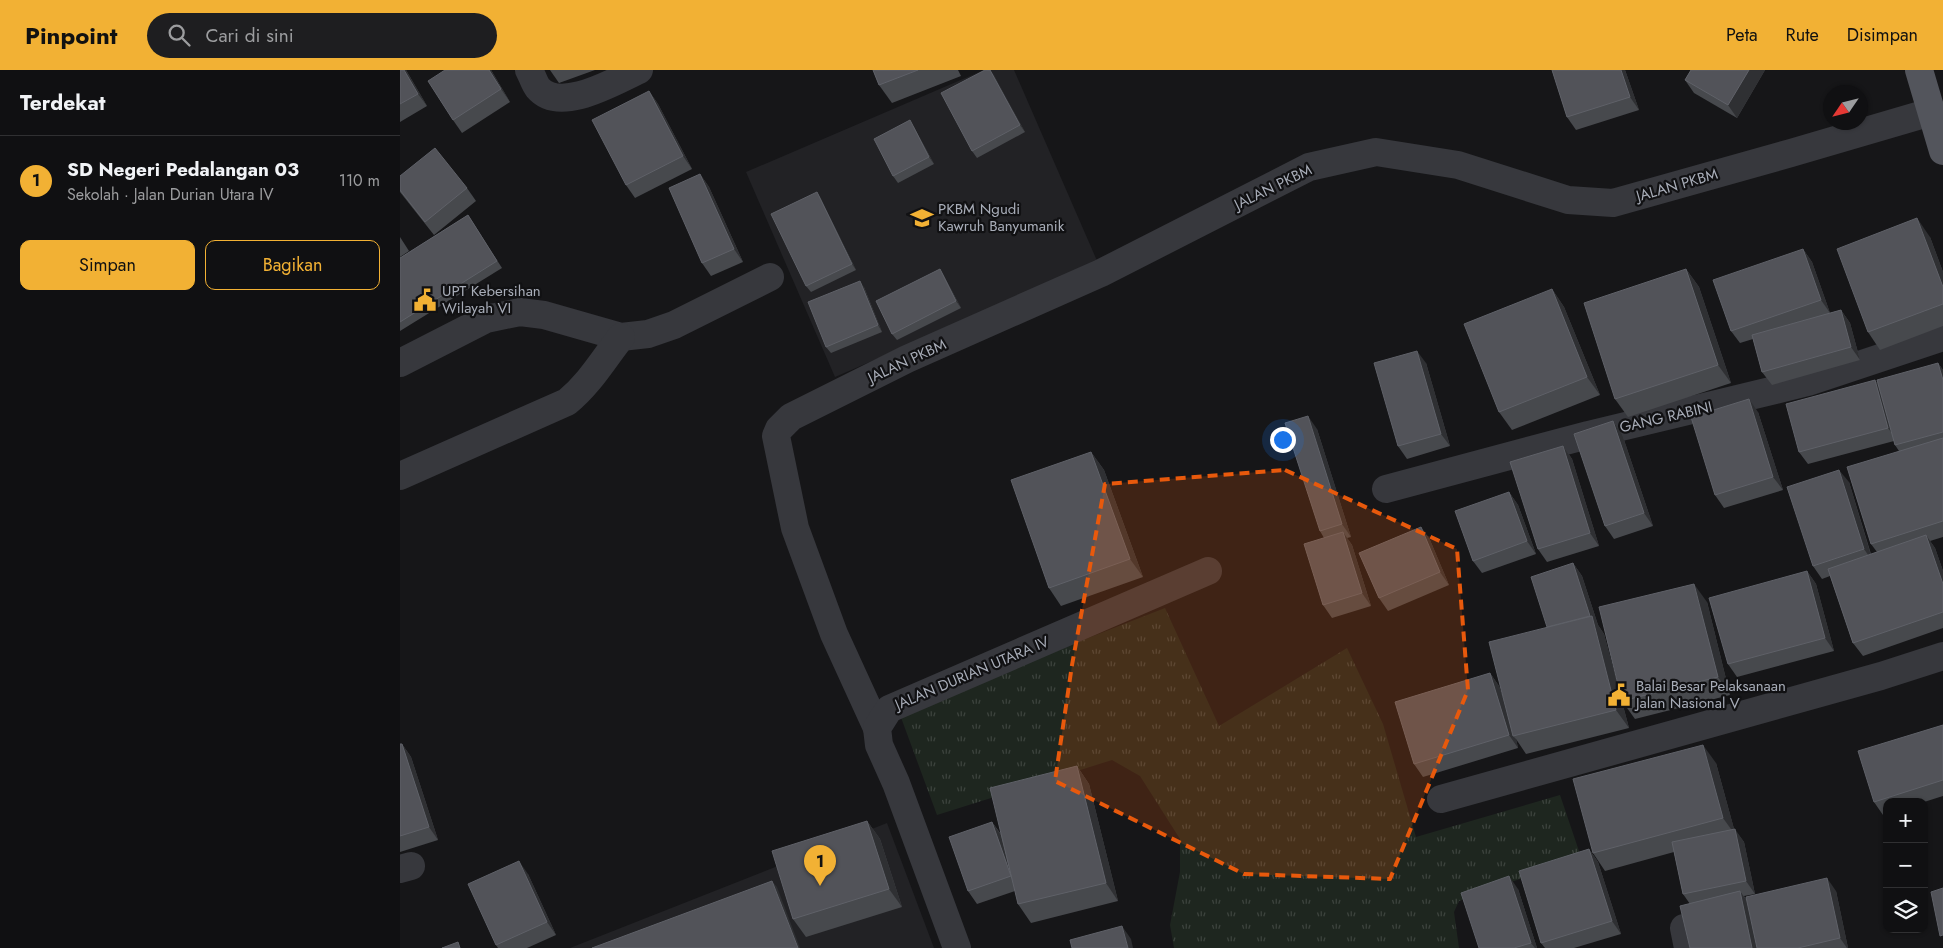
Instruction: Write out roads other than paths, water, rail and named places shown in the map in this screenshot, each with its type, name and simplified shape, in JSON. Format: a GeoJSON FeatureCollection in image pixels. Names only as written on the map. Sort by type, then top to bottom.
{"type":"FeatureCollection","features":[{"type":"Feature","properties":{"kind":"main road"},"geometry":{"type":"LineString","coordinates":[[1918,70],[1943,151]]}},
{"type":"Feature","properties":{"kind":"street"},"geometry":{"type":"LineString","coordinates":[[530,70],[538,88],[551,97],[578,97],[640,70]]}},
{"type":"Feature","properties":{"kind":"street","name":"JALAN PKBM"},"geometry":{"type":"LineString","coordinates":[[877,728],[834,634],[795,528],[776,436],[779,428],[791,417],[907,359],[1101,274],[1309,167],[1376,152],[1458,165],[1568,200],[1613,203],[1931,112]]}},
{"type":"Feature","properties":{"kind":"street"},"geometry":{"type":"LineString","coordinates":[[400,363],[486,318],[520,312],[544,315],[620,337],[648,334],[674,325],[770,277]]}},
{"type":"Feature","properties":{"kind":"street"},"geometry":{"type":"LineString","coordinates":[[400,476],[567,402],[582,390],[620,337]]}},
{"type":"Feature","properties":{"kind":"street","name":"GANG RABINI"},"geometry":{"type":"LineString","coordinates":[[1386,489],[1588,435],[1808,382],[1943,337]]}},
{"type":"Feature","properties":{"kind":"street","name":"JALAN DURIAN UTARA IV"},"geometry":{"type":"LineString","coordinates":[[877,728],[890,709],[1208,571]]}},
{"type":"Feature","properties":{"kind":"street"},"geometry":{"type":"LineString","coordinates":[[1441,799],[1881,676],[1943,656]]}},
{"type":"Feature","properties":{"kind":"street"},"geometry":{"type":"LineString","coordinates":[[877,728],[879,745],[896,783],[957,948]]}},
{"type":"Feature","properties":{"kind":"place","name":"PKBM Ngudi Kawruh Banyumanik"},"geometry":{"type":"Point","coordinates":[922,218]}},
{"type":"Feature","properties":{"kind":"place","name":"UPT Kebersihan Wilayah VI"},"geometry":{"type":"Point","coordinates":[425,300]}},
{"type":"Feature","properties":{"kind":"place","name":"Balai Besar Pelaksanaan Jalan Nasional V"},"geometry":{"type":"Point","coordinates":[1619,695]}},
{"type":"Feature","properties":{"kind":"place","name":"SD Negeri Pedalangan 03"},"geometry":{"type":"Point","coordinates":[820,886]}}]}
